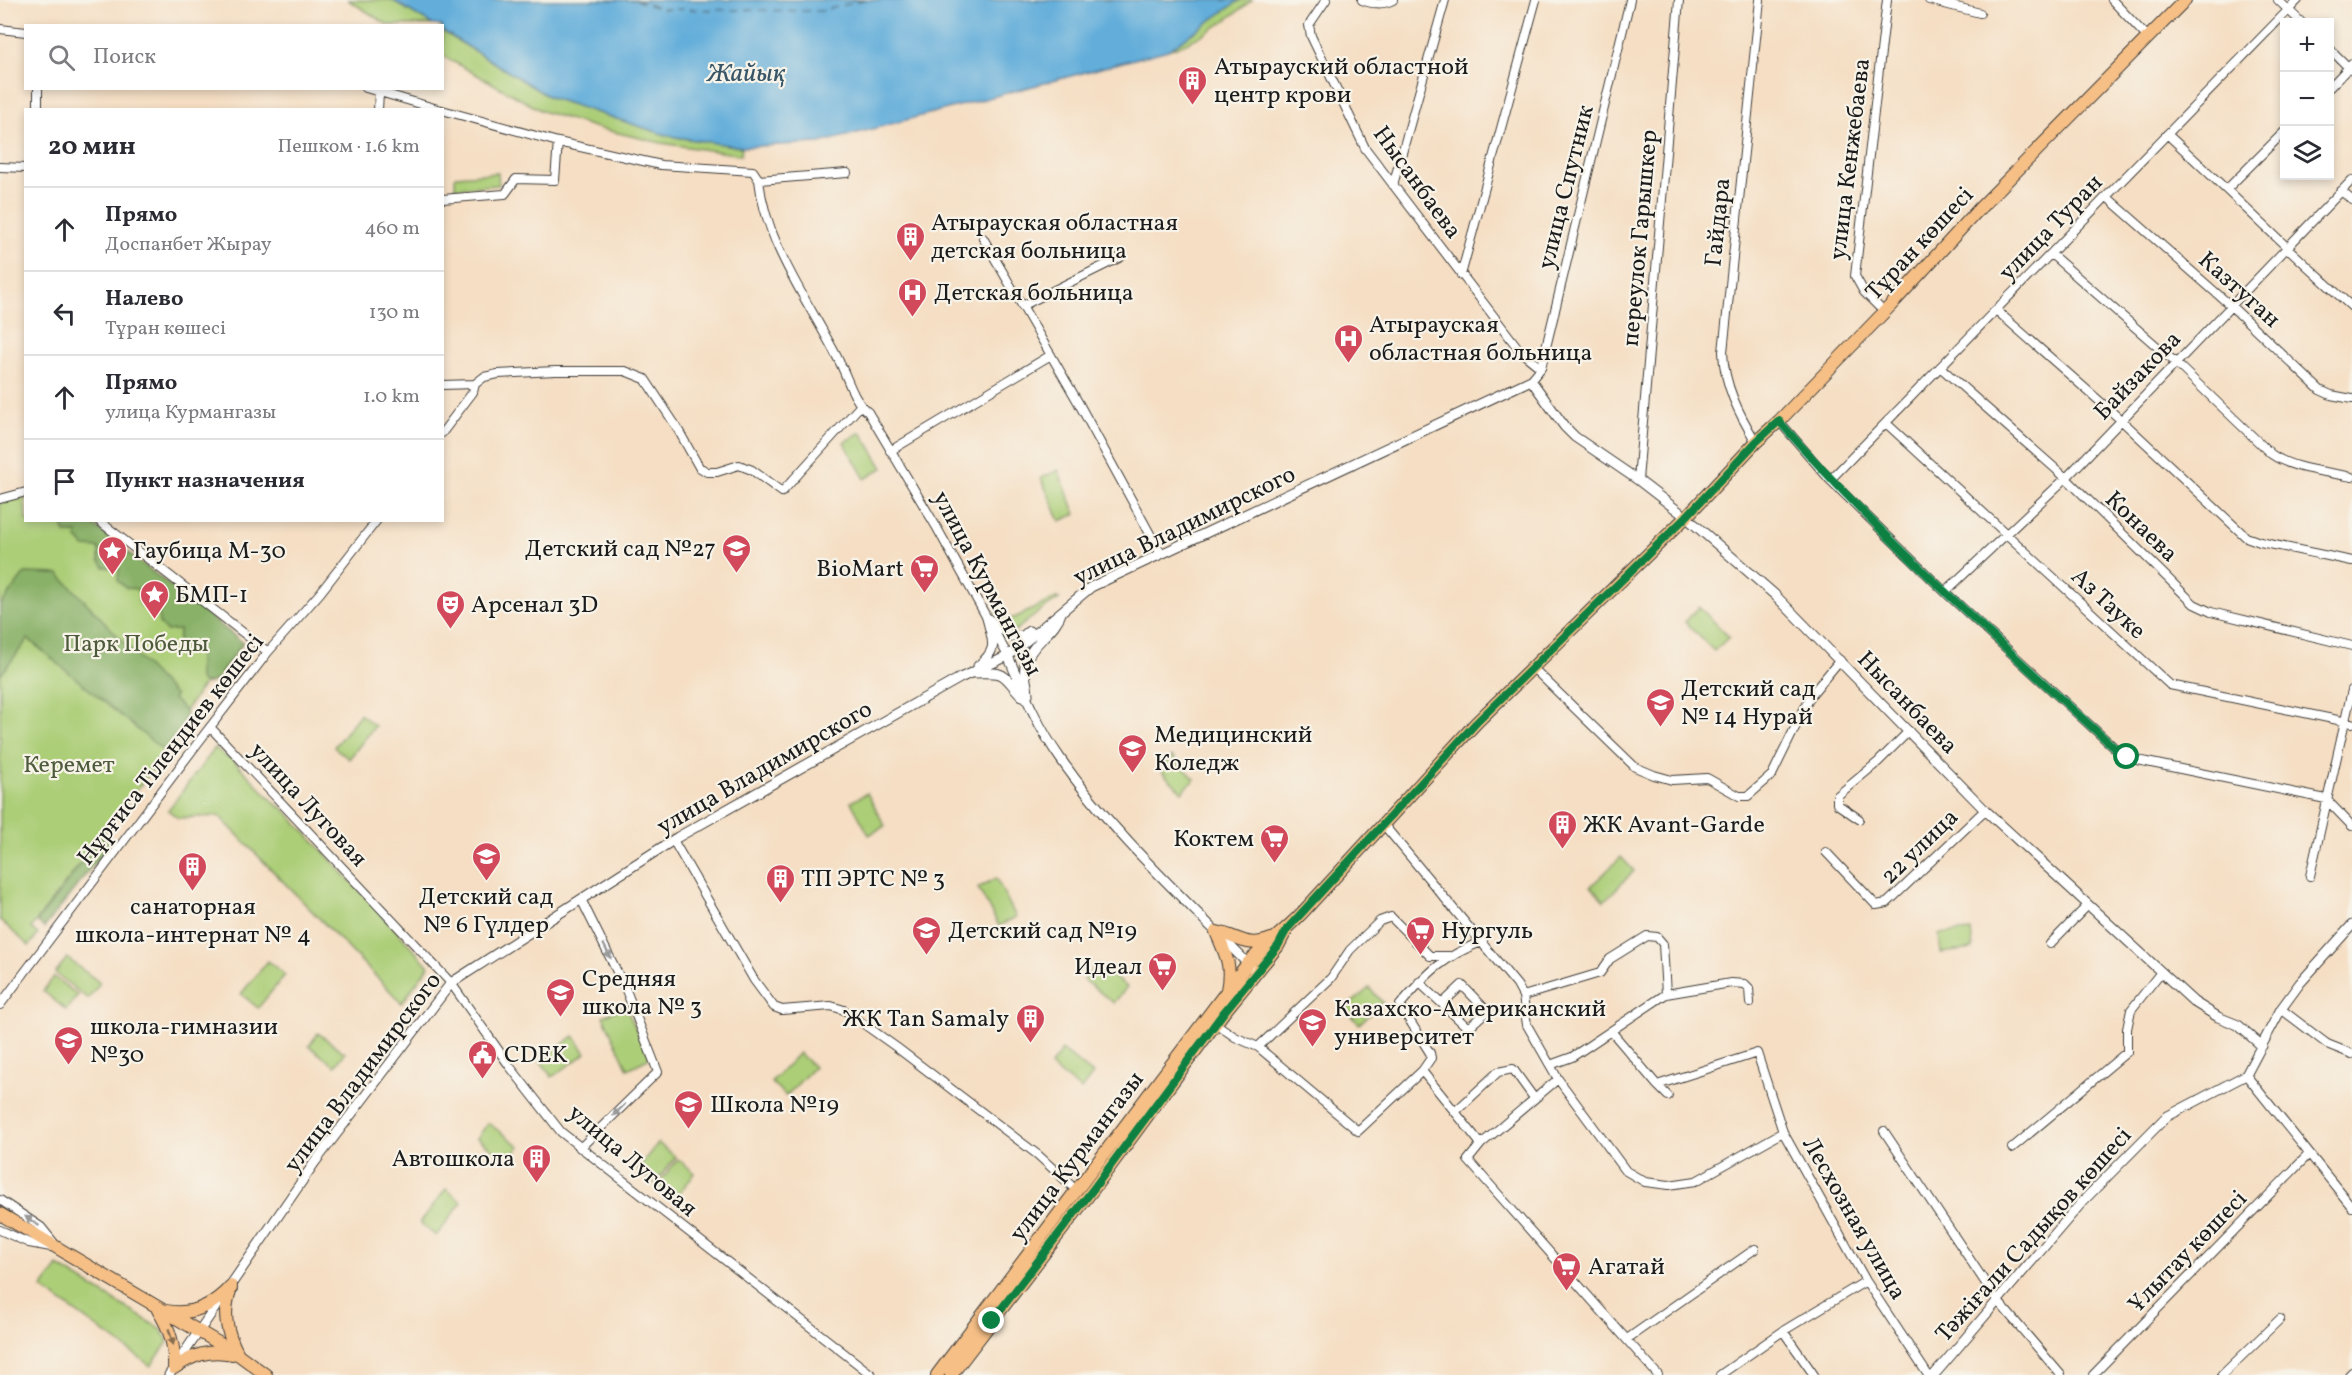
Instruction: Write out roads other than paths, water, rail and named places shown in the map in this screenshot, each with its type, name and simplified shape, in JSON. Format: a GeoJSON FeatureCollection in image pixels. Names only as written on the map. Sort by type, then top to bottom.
{"type":"FeatureCollection","features":[{"type":"Feature","properties":{"kind":"main road","name":"Тұран көшесі"},"geometry":{"type":"LineString","coordinates":[[1686,517],[1884,312],[1979,209],[2185,0]]}},
{"type":"Feature","properties":{"kind":"main road","name":"улица Курмангазы"},"geometry":{"type":"LineString","coordinates":[[937,1375],[1076,1191],[1211,1021],[1272,939],[1287,929],[1476,723],[1686,517]]}},
{"type":"Feature","properties":{"kind":"main road","name":"улица Курмангазы"},"geometry":{"type":"LineString","coordinates":[[951,1375],[1094,1188],[1211,1021],[1227,993],[1252,967],[1278,946],[1287,929]]}},
{"type":"Feature","properties":{"kind":"main road"},"geometry":{"type":"LineString","coordinates":[[1215,932],[1235,936],[1249,944],[1272,939]]}},
{"type":"Feature","properties":{"kind":"main road"},"geometry":{"type":"LineString","coordinates":[[1215,932],[1228,960],[1227,993]]}},
{"type":"Feature","properties":{"kind":"main road"},"geometry":{"type":"LineString","coordinates":[[0,1214],[239,1355],[266,1375]]}},
{"type":"Feature","properties":{"kind":"main road"},"geometry":{"type":"LineString","coordinates":[[158,1308],[184,1312],[196,1310],[216,1301],[231,1286]]}},
{"type":"Feature","properties":{"kind":"main road"},"geometry":{"type":"LineString","coordinates":[[231,1286],[226,1303],[225,1321],[230,1339],[239,1355]]}},
{"type":"Feature","properties":{"kind":"main road"},"geometry":{"type":"LineString","coordinates":[[158,1308],[171,1335],[172,1371]]}},
{"type":"Feature","properties":{"kind":"main road"},"geometry":{"type":"LineString","coordinates":[[172,1371],[188,1358],[203,1353],[221,1351],[239,1355]]}},
{"type":"Feature","properties":{"kind":"street","name":"Нысанбаева"},"geometry":{"type":"LineString","coordinates":[[1326,0],[1309,25],[1311,36],[1365,148],[1521,352],[1541,368]]}},
{"type":"Feature","properties":{"kind":"street"},"geometry":{"type":"LineString","coordinates":[[1362,0],[1370,3],[1393,0]]}},
{"type":"Feature","properties":{"kind":"street"},"geometry":{"type":"LineString","coordinates":[[1394,184],[1445,0]]}},
{"type":"Feature","properties":{"kind":"street"},"geometry":{"type":"LineString","coordinates":[[1461,275],[1536,0]]}},
{"type":"Feature","properties":{"kind":"street","name":"улица Спутник"},"geometry":{"type":"LineString","coordinates":[[1531,380],[1541,368],[1630,0]]}},
{"type":"Feature","properties":{"kind":"street","name":"переулок Гарышкер"},"geometry":{"type":"LineString","coordinates":[[1638,480],[1679,0]]}},
{"type":"Feature","properties":{"kind":"street","name":"Гайдара"},"geometry":{"type":"LineString","coordinates":[[1756,442],[1737,408],[1728,384],[1723,368],[1723,352],[1760,0]]}},
{"type":"Feature","properties":{"kind":"street","name":"улица Кенжебаева"},"geometry":{"type":"LineString","coordinates":[[1884,312],[1857,282],[1855,276],[1887,0]]}},
{"type":"Feature","properties":{"kind":"street"},"geometry":{"type":"LineString","coordinates":[[1929,0],[1980,13]]}},
{"type":"Feature","properties":{"kind":"street"},"geometry":{"type":"LineString","coordinates":[[2112,0],[2148,39]]}},
{"type":"Feature","properties":{"kind":"street"},"geometry":{"type":"LineString","coordinates":[[2278,0],[2297,18]]}},
{"type":"Feature","properties":{"kind":"street","name":"улица Туран"},"geometry":{"type":"LineString","coordinates":[[1830,480],[2298,0]]}},
{"type":"Feature","properties":{"kind":"street"},"geometry":{"type":"LineString","coordinates":[[0,29],[24,32]]}},
{"type":"Feature","properties":{"kind":"street"},"geometry":{"type":"LineString","coordinates":[[2334,53],[2351,68],[2334,83]]}},
{"type":"Feature","properties":{"kind":"street"},"geometry":{"type":"LineString","coordinates":[[38,90],[38,108]]}},
{"type":"Feature","properties":{"kind":"street"},"geometry":{"type":"LineString","coordinates":[[372,90],[435,108]]}},
{"type":"Feature","properties":{"kind":"street"},"geometry":{"type":"LineString","coordinates":[[378,108],[379,92]]}},
{"type":"Feature","properties":{"kind":"street"},"geometry":{"type":"LineString","coordinates":[[444,111],[558,142],[661,165],[753,171],[759,180],[847,173]]}},
{"type":"Feature","properties":{"kind":"street"},"geometry":{"type":"LineString","coordinates":[[2167,135],[2352,307]]}},
{"type":"Feature","properties":{"kind":"street"},"geometry":{"type":"LineString","coordinates":[[2227,189],[2280,136]]}},
{"type":"Feature","properties":{"kind":"street"},"geometry":{"type":"LineString","coordinates":[[444,199],[506,194],[516,179],[555,180],[558,142]]}},
{"type":"Feature","properties":{"kind":"street"},"geometry":{"type":"LineString","coordinates":[[0,167],[24,168]]}},
{"type":"Feature","properties":{"kind":"street","name":"улица Курмангазы"},"geometry":{"type":"LineString","coordinates":[[759,180],[762,206],[791,273],[840,361],[860,406],[868,412],[987,618],[1008,656],[1028,702],[1059,757],[1090,799],[1126,841],[1252,967]]}},
{"type":"Feature","properties":{"kind":"street","name":"Байзакова"},"geometry":{"type":"LineString","coordinates":[[1945,592],[2066,478],[2352,180]]}},
{"type":"Feature","properties":{"kind":"street"},"geometry":{"type":"LineString","coordinates":[[2341,191],[2352,200]]}},
{"type":"Feature","properties":{"kind":"street","name":"Казтуган"},"geometry":{"type":"LineString","coordinates":[[2107,197],[2231,306],[2320,390],[2331,395],[2352,399]]}},
{"type":"Feature","properties":{"kind":"street"},"geometry":{"type":"LineString","coordinates":[[983,238],[1051,355],[1161,554]]}},
{"type":"Feature","properties":{"kind":"street"},"geometry":{"type":"LineString","coordinates":[[2051,254],[2176,363],[2271,454],[2282,461],[2352,477]]}},
{"type":"Feature","properties":{"kind":"street"},"geometry":{"type":"LineString","coordinates":[[1022,306],[1121,257]]}},
{"type":"Feature","properties":{"kind":"street"},"geometry":{"type":"LineString","coordinates":[[1996,310],[2121,420],[2246,537],[2352,561]]}},
{"type":"Feature","properties":{"kind":"street"},"geometry":{"type":"LineString","coordinates":[[890,451],[1051,355]]}},
{"type":"Feature","properties":{"kind":"street","name":"Конаева"},"geometry":{"type":"LineString","coordinates":[[1940,367],[2066,478],[2193,603],[2203,610],[2352,646]]}},
{"type":"Feature","properties":{"kind":"street"},"geometry":{"type":"LineString","coordinates":[[444,430],[472,392],[475,384],[484,377],[498,374],[555,371],[625,371],[645,379],[649,384],[699,467],[707,472],[717,472],[739,465],[752,470],[782,492],[860,406]]}},
{"type":"Feature","properties":{"kind":"street","name":"Нысанбаева"},"geometry":{"type":"LineString","coordinates":[[1531,380],[1564,426],[1575,437],[1638,480],[1686,517],[1775,595],[1985,810],[2161,972],[2194,1002],[2218,1017],[2238,1025],[2262,1046]]}},
{"type":"Feature","properties":{"kind":"street","name":"улица Владимирского"},"geometry":{"type":"LineString","coordinates":[[172,1371],[315,1161],[451,983],[673,840],[970,673],[1008,656],[1091,587],[1531,380]]}},
{"type":"Feature","properties":{"kind":"street"},"geometry":{"type":"LineString","coordinates":[[444,385],[475,384]]}},
{"type":"Feature","properties":{"kind":"street"},"geometry":{"type":"LineString","coordinates":[[1779,421],[1830,480],[1945,592],[2118,751],[2127,757],[2326,799],[2352,826]]}},
{"type":"Feature","properties":{"kind":"street","name":"Аз Тауке"},"geometry":{"type":"LineString","coordinates":[[1886,423],[2170,685],[2348,723]]}},
{"type":"Feature","properties":{"kind":"street"},"geometry":{"type":"LineString","coordinates":[[0,499],[24,493]]}},
{"type":"Feature","properties":{"kind":"street"},"geometry":{"type":"LineString","coordinates":[[101,522],[268,652]]}},
{"type":"Feature","properties":{"kind":"street","name":"Нұрғиса Тілендиев көшесі"},"geometry":{"type":"LineString","coordinates":[[0,1005],[268,652],[320,593],[375,522]]}},
{"type":"Feature","properties":{"kind":"street"},"geometry":{"type":"LineString","coordinates":[[987,618],[1012,638],[1023,636],[1052,613],[1063,608]]}},
{"type":"Feature","properties":{"kind":"street"},"geometry":{"type":"LineString","coordinates":[[1028,702],[1024,671],[1026,662],[1059,620],[1063,608]]}},
{"type":"Feature","properties":{"kind":"street"},"geometry":{"type":"LineString","coordinates":[[970,673],[990,656],[994,646],[987,618]]}},
{"type":"Feature","properties":{"kind":"street"},"geometry":{"type":"LineString","coordinates":[[1532,667],[1635,767],[1654,776],[1672,780],[1707,778],[1739,796],[1748,796],[1772,775],[1811,695],[1840,660]]}},
{"type":"Feature","properties":{"kind":"street"},"geometry":{"type":"LineString","coordinates":[[970,673],[996,673],[1006,676],[1028,702]]}},
{"type":"Feature","properties":{"kind":"street"},"geometry":{"type":"LineString","coordinates":[[2310,876],[2326,799],[2348,723],[2352,690]]}},
{"type":"Feature","properties":{"kind":"street","name":"улица Луговая"},"geometry":{"type":"LineString","coordinates":[[210,727],[451,983],[511,1068],[561,1131],[872,1375]]}},
{"type":"Feature","properties":{"kind":"street"},"geometry":{"type":"LineString","coordinates":[[1859,819],[1837,804],[1837,796],[1878,762],[1909,731]]}},
{"type":"Feature","properties":{"kind":"street","name":"22 улица"},"geometry":{"type":"LineString","coordinates":[[1826,852],[1876,905],[1887,903],[1985,810]]}},
{"type":"Feature","properties":{"kind":"street","name":"Лесхозная улица"},"geometry":{"type":"LineString","coordinates":[[1383,824],[1517,984],[1523,996],[1527,1024],[1558,1079],[1626,1171],[1645,1182],[1669,1185],[1696,1181],[1783,1132],[1866,1281],[1928,1375]]}},
{"type":"Feature","properties":{"kind":"street"},"geometry":{"type":"LineString","coordinates":[[673,840],[754,980],[774,1007],[782,1010],[831,1006],[844,1010],[1038,1155],[1076,1191]]}},
{"type":"Feature","properties":{"kind":"street"},"geometry":{"type":"LineString","coordinates":[[580,1148],[658,1072],[626,990],[581,899]]}},
{"type":"Feature","properties":{"kind":"street"},"geometry":{"type":"LineString","coordinates":[[2050,944],[2088,905]]}},
{"type":"Feature","properties":{"kind":"street"},"geometry":{"type":"LineString","coordinates":[[1258,1047],[1331,978],[1350,950],[1380,921],[1391,917],[1430,956],[1450,956]]}},
{"type":"Feature","properties":{"kind":"street"},"geometry":{"type":"LineString","coordinates":[[2352,925],[2300,983],[2281,1009],[2246,1074],[2308,1155],[2352,1207]]}},
{"type":"Feature","properties":{"kind":"street"},"geometry":{"type":"LineString","coordinates":[[1523,996],[1600,973],[1611,959],[1647,936],[1657,937],[1664,944],[1666,994]]}},
{"type":"Feature","properties":{"kind":"street"},"geometry":{"type":"LineString","coordinates":[[1211,1021],[1235,1037],[1258,1047],[1358,1131],[1422,1071],[1431,1058],[1400,1005],[1419,982],[1450,956],[1483,941]]}},
{"type":"Feature","properties":{"kind":"street"},"geometry":{"type":"LineString","coordinates":[[2012,1148],[2127,1052],[2127,1029],[2131,1010],[2161,972]]}},
{"type":"Feature","properties":{"kind":"street"},"geometry":{"type":"LineString","coordinates":[[1419,982],[1468,1029],[1487,1011],[1462,985],[1443,1003]]}},
{"type":"Feature","properties":{"kind":"street"},"geometry":{"type":"LineString","coordinates":[[1550,1065],[1572,1057],[1666,994],[1731,983],[1745,984],[1749,988],[1750,1003]]}},
{"type":"Feature","properties":{"kind":"street"},"geometry":{"type":"LineString","coordinates":[[2281,1009],[2327,1044],[2352,1054]]}},
{"type":"Feature","properties":{"kind":"street"},"geometry":{"type":"LineString","coordinates":[[1611,1031],[1668,1095]]}},
{"type":"Feature","properties":{"kind":"street"},"geometry":{"type":"LineString","coordinates":[[1657,1085],[1757,1053],[1783,1132]]}},
{"type":"Feature","properties":{"kind":"street"},"geometry":{"type":"LineString","coordinates":[[1456,1111],[1498,1072],[1506,1069],[1513,1069],[1534,1098]]}},
{"type":"Feature","properties":{"kind":"street"},"geometry":{"type":"LineString","coordinates":[[1422,1071],[1481,1144]]}},
{"type":"Feature","properties":{"kind":"street","name":"Тәжіғали Садықов көшесі"},"geometry":{"type":"LineString","coordinates":[[1934,1375],[2083,1201],[2162,1121],[2246,1074]]}},
{"type":"Feature","properties":{"kind":"street"},"geometry":{"type":"LineString","coordinates":[[1558,1079],[1481,1144],[1468,1160],[1658,1375]]}},
{"type":"Feature","properties":{"kind":"street"},"geometry":{"type":"LineString","coordinates":[[1884,1131],[1997,1300],[2061,1375]]}},
{"type":"Feature","properties":{"kind":"street","name":"Ұлытау көшесi"},"geometry":{"type":"LineString","coordinates":[[2093,1375],[2308,1155]]}},
{"type":"Feature","properties":{"kind":"street"},"geometry":{"type":"LineString","coordinates":[[0,1200],[41,1227],[59,1249]]}},
{"type":"Feature","properties":{"kind":"street"},"geometry":{"type":"LineString","coordinates":[[0,1230],[29,1243],[59,1249]]}},
{"type":"Feature","properties":{"kind":"street"},"geometry":{"type":"LineString","coordinates":[[1627,1339],[1755,1249]]}},
{"type":"Feature","properties":{"kind":"street"},"geometry":{"type":"LineString","coordinates":[[1720,1375],[1784,1331],[1866,1281]]}},
{"type":"Feature","properties":{"kind":"street"},"geometry":{"type":"LineString","coordinates":[[2222,1375],[2280,1319]]}},
{"type":"Feature","properties":{"kind":"street"},"geometry":{"type":"LineString","coordinates":[[1784,1331],[1814,1375]]}},
{"type":"Feature","properties":{"kind":"water","name":"Жайық"},"geometry":{"type":"Polygon","coordinates":[[[392,0],[1240,0],[1168,50],[820,143],[742,147],[669,136],[549,97],[444,32],[444,24],[431,24],[392,0]]]}},
{"type":"Feature","properties":{"kind":"place","name":"Атырауский областной центр крови"},"geometry":{"type":"Point","coordinates":[1193,106]}},
{"type":"Feature","properties":{"kind":"place","name":"Атырауская областная детская больница"},"geometry":{"type":"Point","coordinates":[910,262]}},
{"type":"Feature","properties":{"kind":"place","name":"Детская больница"},"geometry":{"type":"Point","coordinates":[913,318]}},
{"type":"Feature","properties":{"kind":"place","name":"Атырауская областная больница"},"geometry":{"type":"Point","coordinates":[1348,364]}},
{"type":"Feature","properties":{"kind":"place","name":"Детский сад №27"},"geometry":{"type":"Point","coordinates":[737,574]}},
{"type":"Feature","properties":{"kind":"place","name":"Гаубица М-30"},"geometry":{"type":"Point","coordinates":[112,576]}},
{"type":"Feature","properties":{"kind":"place","name":"BioMart"},"geometry":{"type":"Point","coordinates":[925,594]}},
{"type":"Feature","properties":{"kind":"place","name":"БМП-1"},"geometry":{"type":"Point","coordinates":[154,620]}},
{"type":"Feature","properties":{"kind":"place","name":"Арсенал 3D"},"geometry":{"type":"Point","coordinates":[450,630]}},
{"type":"Feature","properties":{"kind":"place","name":"Детский сад № 14 Нурай"},"geometry":{"type":"Point","coordinates":[1660,728]}},
{"type":"Feature","properties":{"kind":"place","name":"Медицинский Коледж"},"geometry":{"type":"Point","coordinates":[1133,774]}},
{"type":"Feature","properties":{"kind":"place","name":"ЖК Avant-Garde"},"geometry":{"type":"Point","coordinates":[1562,850]}},
{"type":"Feature","properties":{"kind":"place","name":"Коктем"},"geometry":{"type":"Point","coordinates":[1275,864]}},
{"type":"Feature","properties":{"kind":"place","name":"Детский сад № 6 Гүлдер"},"geometry":{"type":"Point","coordinates":[486,882]}},
{"type":"Feature","properties":{"kind":"place","name":"санаторная школа-интернат № 4"},"geometry":{"type":"Point","coordinates":[193,892]}},
{"type":"Feature","properties":{"kind":"place","name":"ТП ЭРТС № 3"},"geometry":{"type":"Point","coordinates":[780,904]}},
{"type":"Feature","properties":{"kind":"place","name":"Детский сад №19"},"geometry":{"type":"Point","coordinates":[927,956]}},
{"type":"Feature","properties":{"kind":"place","name":"Нургуль"},"geometry":{"type":"Point","coordinates":[1420,956]}},
{"type":"Feature","properties":{"kind":"place","name":"Идеал"},"geometry":{"type":"Point","coordinates":[1163,992]}},
{"type":"Feature","properties":{"kind":"place","name":"Средняя школа № 3"},"geometry":{"type":"Point","coordinates":[561,1018]}},
{"type":"Feature","properties":{"kind":"place","name":"ЖК Tan Samaly"},"geometry":{"type":"Point","coordinates":[1030,1044]}},
{"type":"Feature","properties":{"kind":"place","name":"Казахско-Американский университет"},"geometry":{"type":"Point","coordinates":[1313,1048]}},
{"type":"Feature","properties":{"kind":"place","name":"школа-гимназии №30"},"geometry":{"type":"Point","coordinates":[69,1066]}},
{"type":"Feature","properties":{"kind":"place","name":"CDEK"},"geometry":{"type":"Point","coordinates":[483,1080]}},
{"type":"Feature","properties":{"kind":"place","name":"Школа №19"},"geometry":{"type":"Point","coordinates":[689,1130]}},
{"type":"Feature","properties":{"kind":"place","name":"Автошкола"},"geometry":{"type":"Point","coordinates":[536,1184]}},
{"type":"Feature","properties":{"kind":"place","name":"Агатай"},"geometry":{"type":"Point","coordinates":[1567,1292]}},
{"type":"Feature","properties":{"kind":"park label","name":"Парк Победы"},"geometry":{"type":"Point","coordinates":[136,643]}},
{"type":"Feature","properties":{"kind":"park label","name":"Керемет"},"geometry":{"type":"Point","coordinates":[69,764]}}]}
